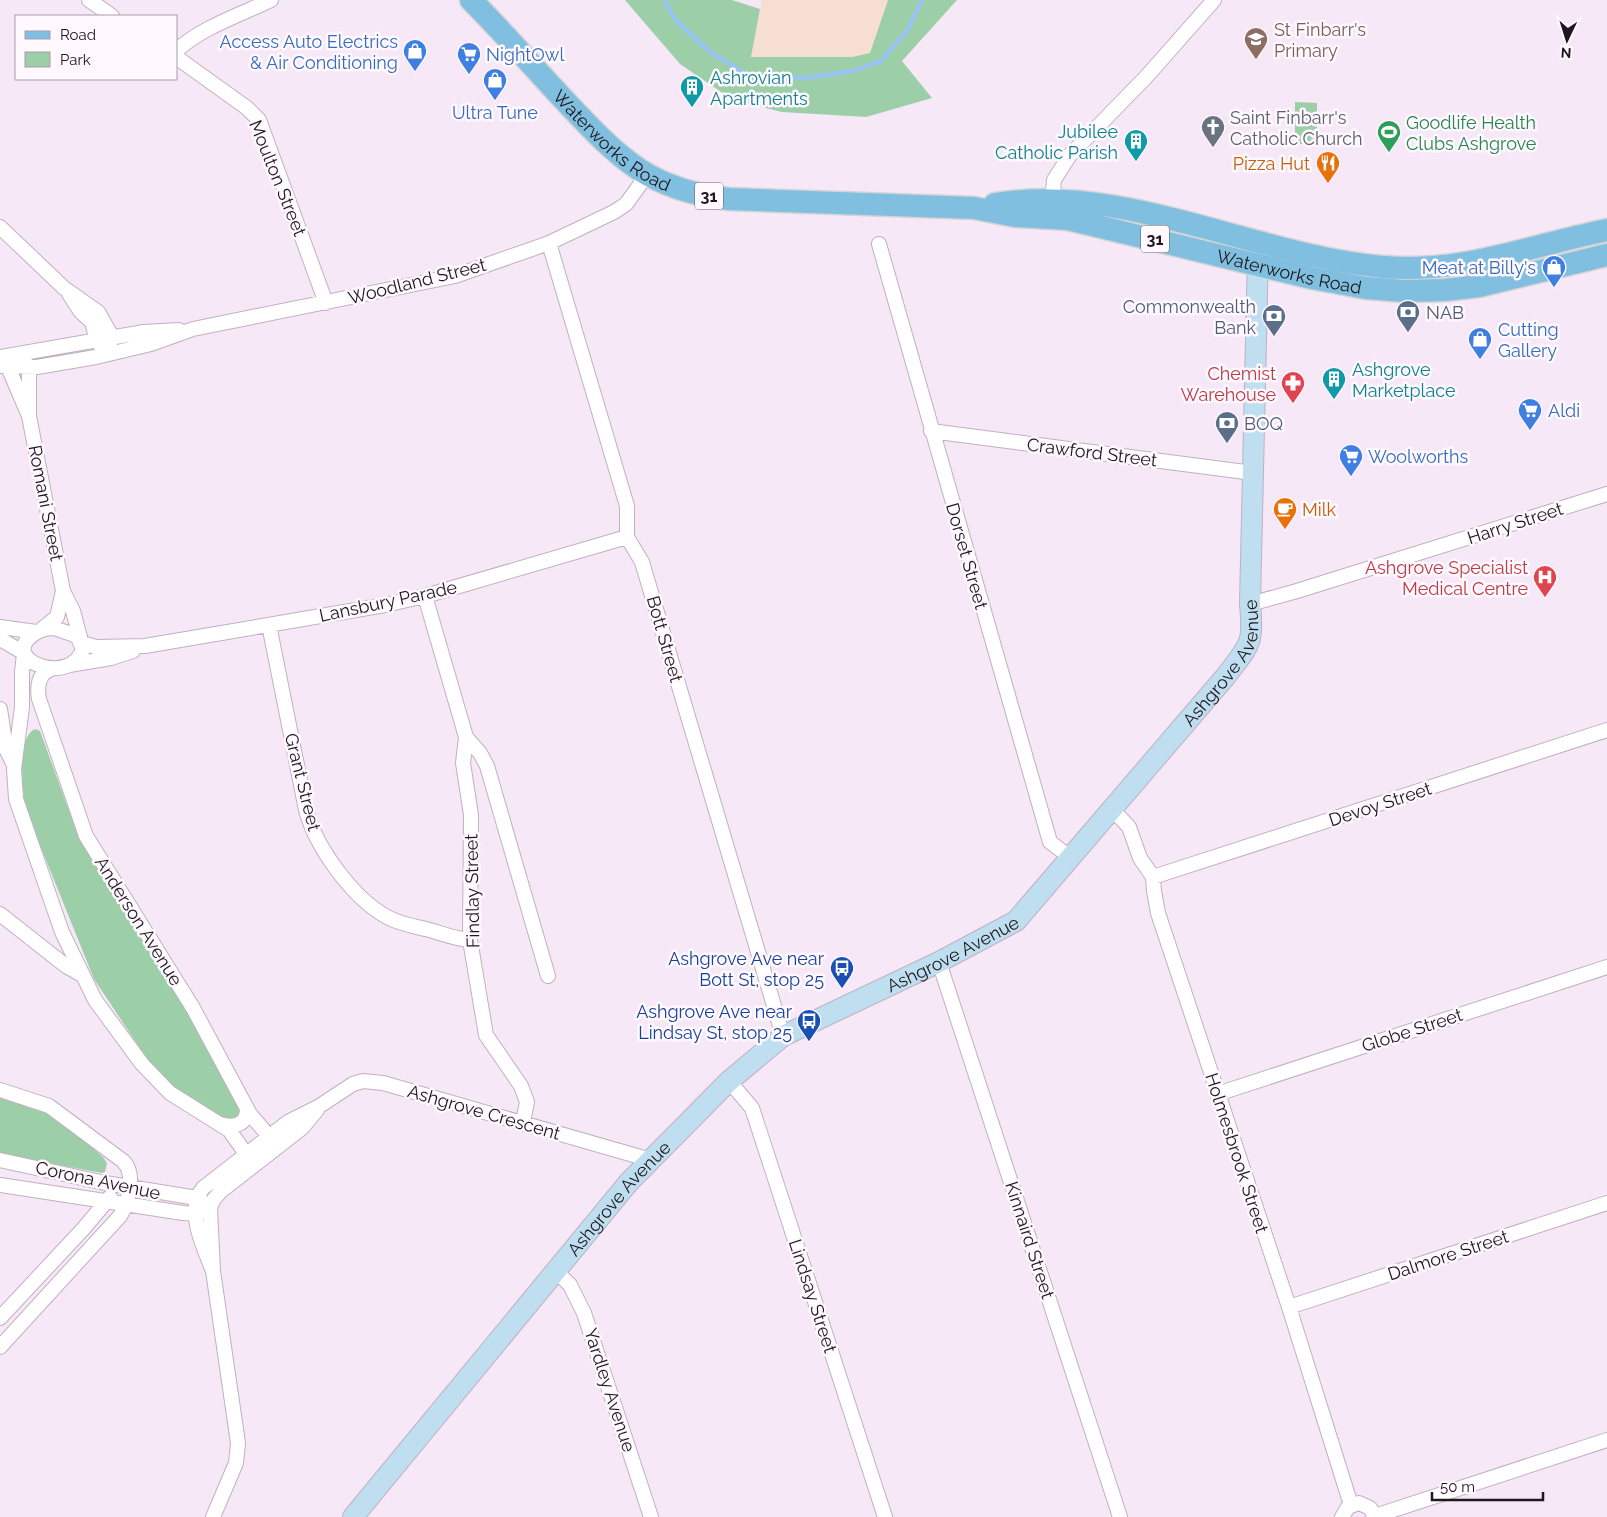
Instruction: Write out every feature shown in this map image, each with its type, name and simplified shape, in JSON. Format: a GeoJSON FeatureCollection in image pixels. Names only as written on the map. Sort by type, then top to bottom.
{"type":"FeatureCollection","features":[{"type":"Feature","properties":{"kind":"main road","name":"Waterworks Road"},"geometry":{"type":"LineString","coordinates":[[471,0],[608,146],[647,175],[687,191],[723,198],[974,208],[1017,201],[1052,209],[1086,202],[1124,209],[1352,286],[1426,291],[1479,286],[1607,255]]}},
{"type":"Feature","properties":{"kind":"main road","name":"Waterworks Road"},"geometry":{"type":"LineString","coordinates":[[1258,254],[1420,269],[1481,261],[1607,230]]}},
{"type":"Feature","properties":{"kind":"main road","name":"Ashgrove Avenue"},"geometry":{"type":"LineString","coordinates":[[353,1517],[629,1182],[729,1081],[783,1036],[939,962],[1016,921],[1226,676],[1250,643],[1253,632],[1250,604],[1258,254]]}},
{"type":"Feature","properties":{"kind":"street"},"geometry":{"type":"LineString","coordinates":[[89,0],[111,15]]}},
{"type":"Feature","properties":{"kind":"street"},"geometry":{"type":"LineString","coordinates":[[178,50],[200,34],[271,0]]}},
{"type":"Feature","properties":{"kind":"street"},"geometry":{"type":"LineString","coordinates":[[1052,209],[1056,176],[1070,155],[1147,76],[1214,0]]}},
{"type":"Feature","properties":{"kind":"street","name":"Moulton Street"},"geometry":{"type":"LineString","coordinates":[[178,59],[247,108],[259,120],[326,303]]}},
{"type":"Feature","properties":{"kind":"street","name":"Woodland Street"},"geometry":{"type":"LineString","coordinates":[[18,354],[144,332],[193,329],[455,276],[549,243],[621,207],[647,175]]}},
{"type":"Feature","properties":{"kind":"street"},"geometry":{"type":"LineString","coordinates":[[0,227],[64,288],[98,312],[112,338],[107,354]]}},
{"type":"Feature","properties":{"kind":"street"},"geometry":{"type":"LineString","coordinates":[[549,243],[627,506],[626,537]]}},
{"type":"Feature","properties":{"kind":"street","name":"Dorset Street"},"geometry":{"type":"LineString","coordinates":[[878,244],[1050,842],[1071,858]]}},
{"type":"Feature","properties":{"kind":"street"},"geometry":{"type":"LineString","coordinates":[[64,288],[78,308],[92,322],[97,341],[107,354]]}},
{"type":"Feature","properties":{"kind":"street","name":"Woodland Street"},"geometry":{"type":"LineString","coordinates":[[3,363],[29,368],[151,344],[193,329]]}},
{"type":"Feature","properties":{"kind":"street"},"geometry":{"type":"LineString","coordinates":[[3,363],[18,354],[29,368]]}},
{"type":"Feature","properties":{"kind":"street","name":"Romani Street"},"geometry":{"type":"LineString","coordinates":[[3,363],[29,416]]}},
{"type":"Feature","properties":{"kind":"street","name":"Romani Street"},"geometry":{"type":"LineString","coordinates":[[29,368],[29,416],[63,591],[73,611],[81,642]]}},
{"type":"Feature","properties":{"kind":"street","name":"Crawford Street"},"geometry":{"type":"LineString","coordinates":[[931,431],[1253,473]]}},
{"type":"Feature","properties":{"kind":"street","name":"Harry Street"},"geometry":{"type":"LineString","coordinates":[[1250,604],[1290,594],[1607,494]]}},
{"type":"Feature","properties":{"kind":"street","name":"Lansbury Parade"},"geometry":{"type":"LineString","coordinates":[[81,642],[96,647],[145,646],[425,596],[626,537]]}},
{"type":"Feature","properties":{"kind":"street","name":"Bott Street"},"geometry":{"type":"LineString","coordinates":[[626,537],[642,562],[783,1036]]}},
{"type":"Feature","properties":{"kind":"street","name":"Romani Street"},"geometry":{"type":"LineString","coordinates":[[39,631],[57,616],[63,591]]}},
{"type":"Feature","properties":{"kind":"street","name":"Findlay Street"},"geometry":{"type":"LineString","coordinates":[[425,596],[466,737],[463,762],[471,824],[470,940],[486,1035],[521,1086],[527,1102],[523,1122]]}},
{"type":"Feature","properties":{"kind":"street","name":"Grant Street"},"geometry":{"type":"LineString","coordinates":[[269,625],[306,810],[314,833],[323,848],[348,882],[386,916],[456,938],[470,940]]}},
{"type":"Feature","properties":{"kind":"street"},"geometry":{"type":"LineString","coordinates":[[0,627],[39,631],[57,628],[68,631],[81,642],[83,649],[78,660],[57,668],[35,664],[24,653],[0,639]]}},
{"type":"Feature","properties":{"kind":"street"},"geometry":{"type":"LineString","coordinates":[[39,631],[25,642],[20,726],[14,766],[18,808],[62,932],[82,975],[101,1008],[156,1080],[176,1097],[220,1124],[235,1136],[251,1159]]}},
{"type":"Feature","properties":{"kind":"street","name":"Lansbury Parade"},"geometry":{"type":"LineString","coordinates":[[57,668],[111,658],[145,646]]}},
{"type":"Feature","properties":{"kind":"street","name":"Anderson Avenue"},"geometry":{"type":"LineString","coordinates":[[57,668],[41,676],[38,690],[47,726],[86,836],[193,1008],[247,1109],[273,1142]]}},
{"type":"Feature","properties":{"kind":"street"},"geometry":{"type":"LineString","coordinates":[[0,709],[6,749],[14,766]]}},
{"type":"Feature","properties":{"kind":"street"},"geometry":{"type":"LineString","coordinates":[[20,726],[24,720],[32,718],[39,719],[47,726]]}},
{"type":"Feature","properties":{"kind":"street","name":"Devoy Street"},"geometry":{"type":"LineString","coordinates":[[1153,877],[1607,730]]}},
{"type":"Feature","properties":{"kind":"street","name":"Findlay Street"},"geometry":{"type":"LineString","coordinates":[[466,737],[480,752],[487,766],[548,976]]}},
{"type":"Feature","properties":{"kind":"street","name":"Holmesbrook Street"},"geometry":{"type":"LineString","coordinates":[[1112,809],[1129,827],[1140,858],[1153,877],[1158,913],[1289,1307],[1351,1505]]}},
{"type":"Feature","properties":{"kind":"street"},"geometry":{"type":"LineString","coordinates":[[0,914],[66,966],[82,975]]}},
{"type":"Feature","properties":{"kind":"street"},"geometry":{"type":"LineString","coordinates":[[26,934],[52,944],[58,942],[62,932]]}},
{"type":"Feature","properties":{"kind":"street","name":"Kinnaird Street"},"geometry":{"type":"LineString","coordinates":[[939,962],[1120,1517]]}},
{"type":"Feature","properties":{"kind":"street","name":"Globe Street"},"geometry":{"type":"LineString","coordinates":[[1217,1094],[1607,967]]}},
{"type":"Feature","properties":{"kind":"street","name":"Ashgrove Crescent"},"geometry":{"type":"LineString","coordinates":[[197,1198],[204,1186],[251,1159],[273,1142],[304,1126],[321,1106],[353,1084],[372,1081],[523,1122],[651,1160]]}},
{"type":"Feature","properties":{"kind":"street","name":"Lindsay Street"},"geometry":{"type":"LineString","coordinates":[[729,1081],[752,1108],[885,1517]]}},
{"type":"Feature","properties":{"kind":"street"},"geometry":{"type":"LineString","coordinates":[[0,1090],[49,1106],[123,1161],[129,1170],[129,1188],[126,1205]]}},
{"type":"Feature","properties":{"kind":"street"},"geometry":{"type":"LineString","coordinates":[[220,1124],[239,1125],[246,1118],[247,1109]]}},
{"type":"Feature","properties":{"kind":"street","name":"Ashgrove Crescent"},"geometry":{"type":"LineString","coordinates":[[210,1208],[217,1194],[251,1159]]}},
{"type":"Feature","properties":{"kind":"street","name":"Corona Avenue"},"geometry":{"type":"LineString","coordinates":[[0,1160],[129,1188],[197,1198]]}},
{"type":"Feature","properties":{"kind":"street","name":"Corona Avenue"},"geometry":{"type":"LineString","coordinates":[[0,1184],[106,1202],[196,1214]]}},
{"type":"Feature","properties":{"kind":"street"},"geometry":{"type":"LineString","coordinates":[[106,1202],[118,1192],[129,1188]]}},
{"type":"Feature","properties":{"kind":"street"},"geometry":{"type":"LineString","coordinates":[[197,1198],[210,1208],[213,1271],[238,1443],[236,1463],[213,1517]]}},
{"type":"Feature","properties":{"kind":"street"},"geometry":{"type":"LineString","coordinates":[[197,1198],[196,1214],[199,1236],[213,1271]]}},
{"type":"Feature","properties":{"kind":"street","name":"Corona Avenue"},"geometry":{"type":"LineString","coordinates":[[0,1318],[106,1202]]}},
{"type":"Feature","properties":{"kind":"street","name":"Dalmore Street"},"geometry":{"type":"LineString","coordinates":[[1289,1307],[1607,1203]]}},
{"type":"Feature","properties":{"kind":"street","name":"Corona Avenue"},"geometry":{"type":"LineString","coordinates":[[0,1348],[112,1226],[126,1205]]}},
{"type":"Feature","properties":{"kind":"street"},"geometry":{"type":"LineString","coordinates":[[196,1214],[210,1208]]}},
{"type":"Feature","properties":{"kind":"street","name":"Yardley Avenue"},"geometry":{"type":"LineString","coordinates":[[555,1270],[570,1286],[584,1313],[651,1517]]}},
{"type":"Feature","properties":{"kind":"street"},"geometry":{"type":"LineString","coordinates":[[1342,1517],[1351,1505],[1365,1505],[1375,1517],[1607,1440]]}},
{"type":"Feature","properties":{"kind":"shaded area"},"geometry":{"type":"Polygon","coordinates":[[[762,0],[888,0],[871,53],[852,57],[751,57],[762,0]]]}},
{"type":"Feature","properties":{"kind":"green space"},"geometry":{"type":"Polygon","coordinates":[[[625,0],[732,0],[760,9],[751,57],[852,57],[870,53],[888,0],[957,0],[902,61],[932,98],[866,117],[782,112],[733,100],[680,64],[625,0]]]}},
{"type":"Feature","properties":{"kind":"green space"},"geometry":{"type":"Polygon","coordinates":[[[1295,102],[1317,103],[1317,144],[1295,144],[1295,102]]]}},
{"type":"Feature","properties":{"kind":"green space"},"geometry":{"type":"Polygon","coordinates":[[[35,729],[40,731],[73,822],[87,848],[149,944],[231,1085],[241,1115],[229,1122],[175,1091],[153,1068],[94,979],[25,808],[22,777],[23,753],[29,734],[35,729]]]}},
{"type":"Feature","properties":{"kind":"green space"},"geometry":{"type":"Polygon","coordinates":[[[0,1097],[36,1107],[58,1119],[103,1157],[107,1163],[105,1172],[0,1154],[0,1097]]]}},
{"type":"Feature","properties":{"kind":"waterway"},"geometry":{"type":"LineString","coordinates":[[664,0],[674,18],[710,52],[748,75],[806,78],[853,71],[881,61],[907,31],[922,0]]}},
{"type":"Feature","properties":{"kind":"place","name":"St Finbarr's Primary"},"geometry":{"type":"Point","coordinates":[1256,60]}},
{"type":"Feature","properties":{"kind":"place","name":"Access Auto Electrics & Air Conditioning"},"geometry":{"type":"Point","coordinates":[415,72]}},
{"type":"Feature","properties":{"kind":"place","name":"NightOwl"},"geometry":{"type":"Point","coordinates":[469,75]}},
{"type":"Feature","properties":{"kind":"place","name":"Ultra Tune"},"geometry":{"type":"Point","coordinates":[495,101]}},
{"type":"Feature","properties":{"kind":"place","name":"Ashrovian Apartments"},"geometry":{"type":"Point","coordinates":[692,108]}},
{"type":"Feature","properties":{"kind":"place","name":"Saint Finbarr's Catholic Church"},"geometry":{"type":"Point","coordinates":[1213,148]}},
{"type":"Feature","properties":{"kind":"place","name":"Goodlife Health Clubs Ashgrove"},"geometry":{"type":"Point","coordinates":[1389,153]}},
{"type":"Feature","properties":{"kind":"place","name":"Jubilee Catholic Parish"},"geometry":{"type":"Point","coordinates":[1136,162]}},
{"type":"Feature","properties":{"kind":"place","name":"Pizza Hut"},"geometry":{"type":"Point","coordinates":[1328,184]}},
{"type":"Feature","properties":{"kind":"place","name":"Meat at Billy's"},"geometry":{"type":"Point","coordinates":[1554,288]}},
{"type":"Feature","properties":{"kind":"place","name":"NAB"},"geometry":{"type":"Point","coordinates":[1408,333]}},
{"type":"Feature","properties":{"kind":"place","name":"Commonwealth Bank"},"geometry":{"type":"Point","coordinates":[1274,337]}},
{"type":"Feature","properties":{"kind":"place","name":"Cutting Gallery"},"geometry":{"type":"Point","coordinates":[1480,360]}},
{"type":"Feature","properties":{"kind":"place","name":"Ashgrove Marketplace"},"geometry":{"type":"Point","coordinates":[1334,400]}},
{"type":"Feature","properties":{"kind":"place","name":"Chemist Warehouse"},"geometry":{"type":"Point","coordinates":[1293,404]}},
{"type":"Feature","properties":{"kind":"place","name":"Aldi"},"geometry":{"type":"Point","coordinates":[1530,431]}},
{"type":"Feature","properties":{"kind":"place","name":"BOQ"},"geometry":{"type":"Point","coordinates":[1227,444]}},
{"type":"Feature","properties":{"kind":"place","name":"Woolworths"},"geometry":{"type":"Point","coordinates":[1351,477]}},
{"type":"Feature","properties":{"kind":"place","name":"Milk"},"geometry":{"type":"Point","coordinates":[1285,530]}},
{"type":"Feature","properties":{"kind":"place","name":"Ashgrove Specialist Medical Centre"},"geometry":{"type":"Point","coordinates":[1545,598]}},
{"type":"Feature","properties":{"kind":"place","name":"Ashgrove Ave near Bott St, stop 25"},"geometry":{"type":"Point","coordinates":[842,989]}},
{"type":"Feature","properties":{"kind":"place","name":"Ashgrove Ave near Lindsay St, stop 25"},"geometry":{"type":"Point","coordinates":[809,1042]}}]}
